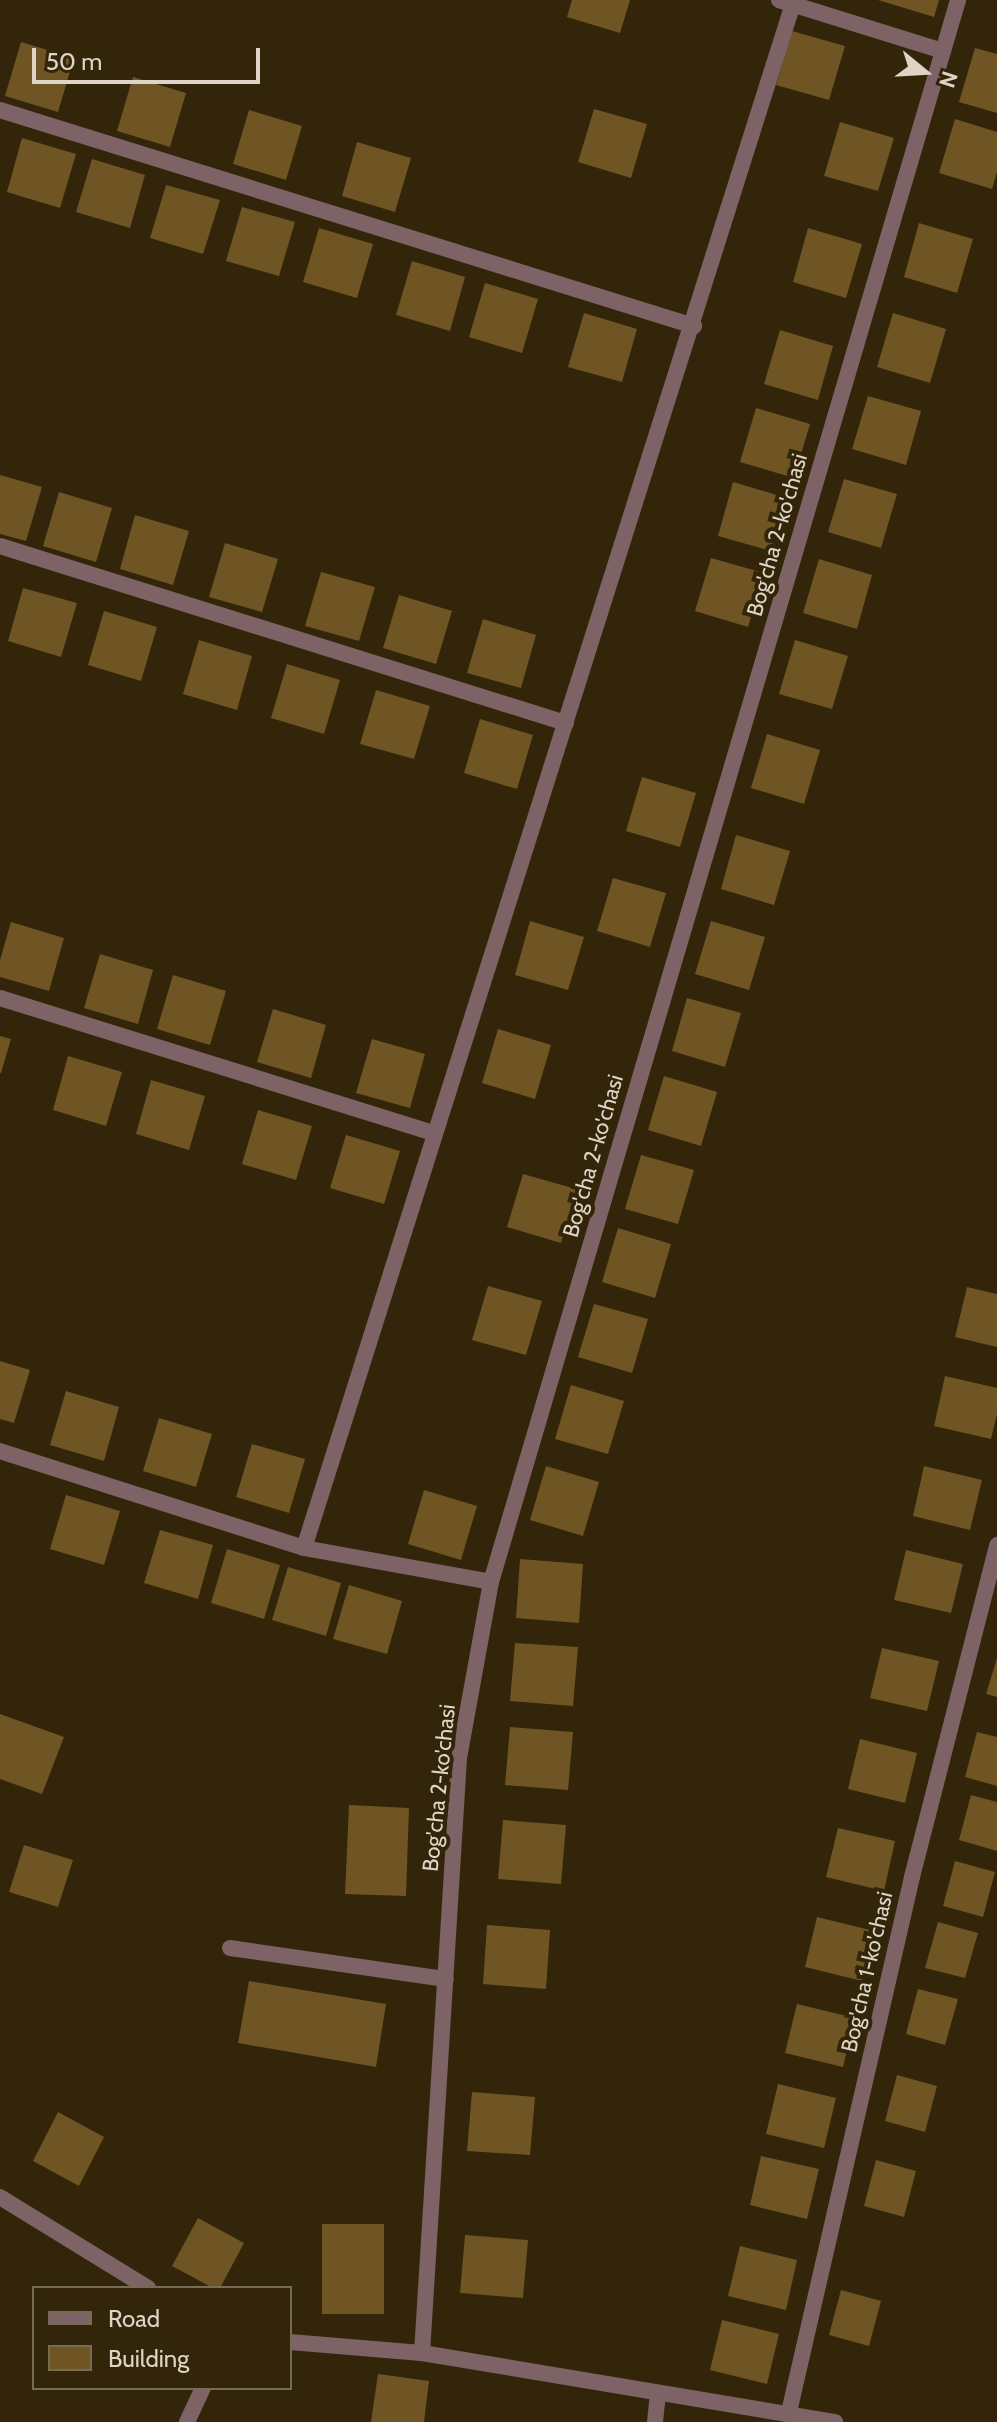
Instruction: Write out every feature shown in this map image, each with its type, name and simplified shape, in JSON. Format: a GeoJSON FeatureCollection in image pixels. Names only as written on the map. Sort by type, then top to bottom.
{"type":"FeatureCollection","features":[{"type":"Feature","properties":{"kind":"street","name":"Bog'cha 2-ko'chasi"},"geometry":{"type":"LineString","coordinates":[[422,2353],[459,1758],[491,1582],[958,0]]}},
{"type":"Feature","properties":{"kind":"street"},"geometry":{"type":"LineString","coordinates":[[304,1548],[694,326],[786,2],[943,51]]}},
{"type":"Feature","properties":{"kind":"street"},"geometry":{"type":"LineString","coordinates":[[0,110],[694,326]]}},
{"type":"Feature","properties":{"kind":"street"},"geometry":{"type":"LineString","coordinates":[[0,546],[566,723]]}},
{"type":"Feature","properties":{"kind":"street"},"geometry":{"type":"LineString","coordinates":[[0,998],[434,1133]]}},
{"type":"Feature","properties":{"kind":"street"},"geometry":{"type":"LineString","coordinates":[[0,1451],[304,1548],[491,1582]]}},
{"type":"Feature","properties":{"kind":"street","name":"Bog'cha 1-ko'chasi"},"geometry":{"type":"LineString","coordinates":[[789,2412],[912,1877],[997,1545]]}},
{"type":"Feature","properties":{"kind":"street"},"geometry":{"type":"LineString","coordinates":[[230,1948],[446,1979]]}},
{"type":"Feature","properties":{"kind":"street"},"geometry":{"type":"LineString","coordinates":[[0,2197],[145,2286]]}},
{"type":"Feature","properties":{"kind":"street"},"geometry":{"type":"LineString","coordinates":[[292,2342],[422,2353],[835,2422]]}},
{"type":"Feature","properties":{"kind":"street"},"geometry":{"type":"LineString","coordinates":[[187,2422],[202,2390]]}},
{"type":"Feature","properties":{"kind":"street"},"geometry":{"type":"LineString","coordinates":[[655,2422],[658,2394]]}},
{"type":"Feature","properties":{"kind":"building"},"geometry":{"type":"Polygon","coordinates":[[[572,0],[630,0],[620,33],[567,17],[572,0]]]}},
{"type":"Feature","properties":{"kind":"building"},"geometry":{"type":"Polygon","coordinates":[[[878,0],[939,0],[934,17],[878,0]]]}},
{"type":"Feature","properties":{"kind":"building"},"geometry":{"type":"Polygon","coordinates":[[[792,31],[845,46],[829,100],[776,85],[792,31]]]}},
{"type":"Feature","properties":{"kind":"building"},"geometry":{"type":"Polygon","coordinates":[[[21,42],[74,58],[58,112],[5,96],[21,42]]]}},
{"type":"Feature","properties":{"kind":"building"},"geometry":{"type":"Polygon","coordinates":[[[975,48],[997,54],[997,113],[959,102],[975,48]]]}},
{"type":"Feature","properties":{"kind":"building"},"geometry":{"type":"Polygon","coordinates":[[[133,77],[186,93],[170,147],[117,131],[133,77]]]}},
{"type":"Feature","properties":{"kind":"building"},"geometry":{"type":"Polygon","coordinates":[[[594,109],[647,124],[631,178],[578,162],[594,109]]]}},
{"type":"Feature","properties":{"kind":"building"},"geometry":{"type":"Polygon","coordinates":[[[249,110],[302,126],[286,180],[233,164],[249,110]]]}},
{"type":"Feature","properties":{"kind":"building"},"geometry":{"type":"Polygon","coordinates":[[[955,119],[997,132],[997,172],[992,189],[939,173],[955,119]]]}},
{"type":"Feature","properties":{"kind":"building"},"geometry":{"type":"Polygon","coordinates":[[[840,122],[894,138],[878,191],[824,176],[840,122]]]}},
{"type":"Feature","properties":{"kind":"building"},"geometry":{"type":"Polygon","coordinates":[[[22,138],[76,154],[60,208],[7,192],[22,138]]]}},
{"type":"Feature","properties":{"kind":"building"},"geometry":{"type":"Polygon","coordinates":[[[357,142],[411,158],[395,212],[342,196],[357,142]]]}},
{"type":"Feature","properties":{"kind":"building"},"geometry":{"type":"Polygon","coordinates":[[[92,159],[145,175],[130,228],[76,212],[92,159]]]}},
{"type":"Feature","properties":{"kind":"building"},"geometry":{"type":"Polygon","coordinates":[[[166,185],[220,200],[203,254],[150,238],[166,185]]]}},
{"type":"Feature","properties":{"kind":"building"},"geometry":{"type":"Polygon","coordinates":[[[242,207],[295,222],[279,276],[226,261],[242,207]]]}},
{"type":"Feature","properties":{"kind":"building"},"geometry":{"type":"Polygon","coordinates":[[[919,223],[973,239],[957,293],[904,277],[919,223]]]}},
{"type":"Feature","properties":{"kind":"building"},"geometry":{"type":"Polygon","coordinates":[[[319,228],[373,244],[357,298],[303,282],[319,228]]]}},
{"type":"Feature","properties":{"kind":"building"},"geometry":{"type":"Polygon","coordinates":[[[808,228],[862,244],[846,298],[793,282],[808,228]]]}},
{"type":"Feature","properties":{"kind":"building"},"geometry":{"type":"Polygon","coordinates":[[[412,261],[465,277],[450,331],[396,315],[412,261]]]}},
{"type":"Feature","properties":{"kind":"building"},"geometry":{"type":"Polygon","coordinates":[[[485,283],[538,299],[522,353],[469,337],[485,283]]]}},
{"type":"Feature","properties":{"kind":"building"},"geometry":{"type":"Polygon","coordinates":[[[584,313],[637,329],[622,382],[568,367],[584,313]]]}},
{"type":"Feature","properties":{"kind":"building"},"geometry":{"type":"Polygon","coordinates":[[[893,313],[946,329],[930,383],[877,367],[893,313]]]}},
{"type":"Feature","properties":{"kind":"building"},"geometry":{"type":"Polygon","coordinates":[[[780,330],[833,346],[818,400],[764,384],[780,330]]]}},
{"type":"Feature","properties":{"kind":"building"},"geometry":{"type":"Polygon","coordinates":[[[868,396],[921,411],[906,465],[852,449],[868,396]]]}},
{"type":"Feature","properties":{"kind":"building"},"geometry":{"type":"Polygon","coordinates":[[[756,408],[810,424],[794,478],[740,462],[756,408]]]}},
{"type":"Feature","properties":{"kind":"building"},"geometry":{"type":"Polygon","coordinates":[[[0,475],[42,487],[26,541],[0,534],[0,475]]]}},
{"type":"Feature","properties":{"kind":"building"},"geometry":{"type":"Polygon","coordinates":[[[844,479],[897,494],[881,548],[828,532],[844,479]]]}},
{"type":"Feature","properties":{"kind":"building"},"geometry":{"type":"Polygon","coordinates":[[[733,482],[787,498],[771,551],[718,536],[733,482]]]}},
{"type":"Feature","properties":{"kind":"building"},"geometry":{"type":"Polygon","coordinates":[[[59,492],[112,508],[96,562],[43,546],[59,492]]]}},
{"type":"Feature","properties":{"kind":"building"},"geometry":{"type":"Polygon","coordinates":[[[135,515],[189,531],[173,585],[120,569],[135,515]]]}},
{"type":"Feature","properties":{"kind":"building"},"geometry":{"type":"Polygon","coordinates":[[[225,543],[278,559],[262,612],[209,597],[225,543]]]}},
{"type":"Feature","properties":{"kind":"building"},"geometry":{"type":"Polygon","coordinates":[[[711,558],[764,573],[748,627],[695,611],[711,558]]]}},
{"type":"Feature","properties":{"kind":"building"},"geometry":{"type":"Polygon","coordinates":[[[819,559],[872,575],[857,629],[803,613],[819,559]]]}},
{"type":"Feature","properties":{"kind":"building"},"geometry":{"type":"Polygon","coordinates":[[[321,572],[375,587],[359,641],[305,626],[321,572]]]}},
{"type":"Feature","properties":{"kind":"building"},"geometry":{"type":"Polygon","coordinates":[[[23,588],[77,603],[61,657],[8,641],[23,588]]]}},
{"type":"Feature","properties":{"kind":"building"},"geometry":{"type":"Polygon","coordinates":[[[399,595],[452,611],[436,664],[383,648],[399,595]]]}},
{"type":"Feature","properties":{"kind":"building"},"geometry":{"type":"Polygon","coordinates":[[[104,611],[157,627],[141,681],[88,665],[104,611]]]}},
{"type":"Feature","properties":{"kind":"building"},"geometry":{"type":"Polygon","coordinates":[[[483,619],[536,635],[521,688],[467,673],[483,619]]]}},
{"type":"Feature","properties":{"kind":"building"},"geometry":{"type":"Polygon","coordinates":[[[199,640],[252,656],[237,710],[183,694],[199,640]]]}},
{"type":"Feature","properties":{"kind":"building"},"geometry":{"type":"Polygon","coordinates":[[[795,640],[848,656],[832,709],[779,694],[795,640]]]}},
{"type":"Feature","properties":{"kind":"building"},"geometry":{"type":"Polygon","coordinates":[[[287,664],[340,680],[324,734],[271,718],[287,664]]]}},
{"type":"Feature","properties":{"kind":"building"},"geometry":{"type":"Polygon","coordinates":[[[376,690],[430,706],[414,759],[360,744],[376,690]]]}},
{"type":"Feature","properties":{"kind":"building"},"geometry":{"type":"Polygon","coordinates":[[[480,719],[533,735],[517,789],[464,773],[480,719]]]}},
{"type":"Feature","properties":{"kind":"building"},"geometry":{"type":"Polygon","coordinates":[[[767,734],[820,750],[804,804],[751,788],[767,734]]]}},
{"type":"Feature","properties":{"kind":"building"},"geometry":{"type":"Polygon","coordinates":[[[642,777],[696,793],[680,847],[626,831],[642,777]]]}},
{"type":"Feature","properties":{"kind":"building"},"geometry":{"type":"Polygon","coordinates":[[[736,835],[790,851],[774,905],[721,889],[736,835]]]}},
{"type":"Feature","properties":{"kind":"building"},"geometry":{"type":"Polygon","coordinates":[[[613,878],[666,893],[650,947],[597,931],[613,878]]]}},
{"type":"Feature","properties":{"kind":"building"},"geometry":{"type":"Polygon","coordinates":[[[530,921],[584,937],[568,990],[515,975],[530,921]]]}},
{"type":"Feature","properties":{"kind":"building"},"geometry":{"type":"Polygon","coordinates":[[[711,921],[765,937],[749,990],[695,974],[711,921]]]}},
{"type":"Feature","properties":{"kind":"building"},"geometry":{"type":"Polygon","coordinates":[[[11,922],[64,938],[49,991],[0,977],[0,960],[11,922]]]}},
{"type":"Feature","properties":{"kind":"building"},"geometry":{"type":"Polygon","coordinates":[[[100,954],[153,970],[138,1024],[84,1008],[100,954]]]}},
{"type":"Feature","properties":{"kind":"building"},"geometry":{"type":"Polygon","coordinates":[[[173,975],[226,991],[210,1045],[157,1029],[173,975]]]}},
{"type":"Feature","properties":{"kind":"building"},"geometry":{"type":"Polygon","coordinates":[[[687,998],[741,1013],[725,1067],[672,1051],[687,998]]]}},
{"type":"Feature","properties":{"kind":"building"},"geometry":{"type":"Polygon","coordinates":[[[273,1009],[326,1025],[311,1078],[257,1062],[273,1009]]]}},
{"type":"Feature","properties":{"kind":"building"},"geometry":{"type":"Polygon","coordinates":[[[498,1029],[551,1045],[535,1099],[482,1083],[498,1029]]]}},
{"type":"Feature","properties":{"kind":"building"},"geometry":{"type":"Polygon","coordinates":[[[0,1036],[11,1039],[1,1073],[0,1073],[0,1036]]]}},
{"type":"Feature","properties":{"kind":"building"},"geometry":{"type":"Polygon","coordinates":[[[372,1039],[425,1054],[410,1108],[356,1093],[372,1039]]]}},
{"type":"Feature","properties":{"kind":"building"},"geometry":{"type":"Polygon","coordinates":[[[68,1056],[122,1072],[106,1126],[53,1110],[68,1056]]]}},
{"type":"Feature","properties":{"kind":"building"},"geometry":{"type":"Polygon","coordinates":[[[664,1076],[717,1092],[701,1146],[648,1130],[664,1076]]]}},
{"type":"Feature","properties":{"kind":"building"},"geometry":{"type":"Polygon","coordinates":[[[151,1080],[205,1096],[189,1150],[136,1134],[151,1080]]]}},
{"type":"Feature","properties":{"kind":"building"},"geometry":{"type":"Polygon","coordinates":[[[258,1110],[312,1126],[296,1180],[242,1164],[258,1110]]]}},
{"type":"Feature","properties":{"kind":"building"},"geometry":{"type":"Polygon","coordinates":[[[346,1135],[400,1151],[384,1204],[330,1188],[346,1135]]]}},
{"type":"Feature","properties":{"kind":"building"},"geometry":{"type":"Polygon","coordinates":[[[641,1155],[694,1170],[678,1224],[625,1209],[641,1155]]]}},
{"type":"Feature","properties":{"kind":"building"},"geometry":{"type":"Polygon","coordinates":[[[523,1174],[576,1189],[561,1243],[507,1227],[523,1174]]]}},
{"type":"Feature","properties":{"kind":"building"},"geometry":{"type":"Polygon","coordinates":[[[618,1228],[671,1244],[655,1298],[602,1282],[618,1228]]]}},
{"type":"Feature","properties":{"kind":"building"},"geometry":{"type":"Polygon","coordinates":[[[488,1286],[542,1301],[526,1355],[472,1340],[488,1286]]]}},
{"type":"Feature","properties":{"kind":"building"},"geometry":{"type":"Polygon","coordinates":[[[967,1287],[997,1294],[997,1347],[955,1337],[967,1287]]]}},
{"type":"Feature","properties":{"kind":"building"},"geometry":{"type":"Polygon","coordinates":[[[594,1304],[648,1319],[632,1373],[578,1357],[594,1304]]]}},
{"type":"Feature","properties":{"kind":"building"},"geometry":{"type":"Polygon","coordinates":[[[0,1361],[30,1370],[14,1423],[0,1419],[0,1361]]]}},
{"type":"Feature","properties":{"kind":"building"},"geometry":{"type":"Polygon","coordinates":[[[945,1376],[997,1388],[997,1414],[991,1439],[934,1426],[945,1376]]]}},
{"type":"Feature","properties":{"kind":"building"},"geometry":{"type":"Polygon","coordinates":[[[571,1385],[624,1401],[608,1454],[555,1439],[571,1385]]]}},
{"type":"Feature","properties":{"kind":"building"},"geometry":{"type":"Polygon","coordinates":[[[66,1391],[119,1407],[104,1461],[50,1445],[66,1391]]]}},
{"type":"Feature","properties":{"kind":"building"},"geometry":{"type":"Polygon","coordinates":[[[159,1418],[212,1434],[196,1487],[143,1471],[159,1418]]]}},
{"type":"Feature","properties":{"kind":"building"},"geometry":{"type":"Polygon","coordinates":[[[252,1444],[305,1459],[289,1513],[236,1497],[252,1444]]]}},
{"type":"Feature","properties":{"kind":"building"},"geometry":{"type":"Polygon","coordinates":[[[546,1466],[599,1482],[583,1536],[530,1520],[546,1466]]]}},
{"type":"Feature","properties":{"kind":"building"},"geometry":{"type":"Polygon","coordinates":[[[924,1466],[982,1480],[970,1530],[913,1516],[924,1466]]]}},
{"type":"Feature","properties":{"kind":"building"},"geometry":{"type":"Polygon","coordinates":[[[424,1490],[477,1506],[461,1560],[408,1544],[424,1490]]]}},
{"type":"Feature","properties":{"kind":"building"},"geometry":{"type":"Polygon","coordinates":[[[66,1495],[120,1511],[104,1565],[50,1549],[66,1495]]]}},
{"type":"Feature","properties":{"kind":"building"},"geometry":{"type":"Polygon","coordinates":[[[160,1530],[213,1545],[198,1599],[144,1583],[160,1530]]]}},
{"type":"Feature","properties":{"kind":"building"},"geometry":{"type":"Polygon","coordinates":[[[227,1549],[280,1565],[264,1619],[211,1603],[227,1549]]]}},
{"type":"Feature","properties":{"kind":"building"},"geometry":{"type":"Polygon","coordinates":[[[906,1550],[963,1564],[951,1613],[894,1600],[906,1550]]]}},
{"type":"Feature","properties":{"kind":"building"},"geometry":{"type":"Polygon","coordinates":[[[520,1559],[583,1564],[579,1623],[516,1618],[520,1559]]]}},
{"type":"Feature","properties":{"kind":"building"},"geometry":{"type":"Polygon","coordinates":[[[288,1567],[341,1583],[326,1636],[272,1620],[288,1567]]]}},
{"type":"Feature","properties":{"kind":"building"},"geometry":{"type":"Polygon","coordinates":[[[349,1585],[402,1601],[387,1654],[333,1639],[349,1585]]]}},
{"type":"Feature","properties":{"kind":"building"},"geometry":{"type":"Polygon","coordinates":[[[515,1643],[578,1647],[573,1706],[510,1701],[515,1643]]]}},
{"type":"Feature","properties":{"kind":"building"},"geometry":{"type":"Polygon","coordinates":[[[882,1648],[939,1661],[927,1711],[870,1698],[882,1648]]]}},
{"type":"Feature","properties":{"kind":"building"},"geometry":{"type":"Polygon","coordinates":[[[997,1658],[997,1697],[986,1694],[997,1658]]]}},
{"type":"Feature","properties":{"kind":"building"},"geometry":{"type":"Polygon","coordinates":[[[0,1714],[64,1737],[42,1794],[0,1779],[0,1714]]]}},
{"type":"Feature","properties":{"kind":"building"},"geometry":{"type":"Polygon","coordinates":[[[510,1727],[573,1732],[568,1790],[505,1785],[510,1727]]]}},
{"type":"Feature","properties":{"kind":"building"},"geometry":{"type":"Polygon","coordinates":[[[977,1732],[997,1737],[997,1786],[965,1777],[977,1732]]]}},
{"type":"Feature","properties":{"kind":"building"},"geometry":{"type":"Polygon","coordinates":[[[860,1739],[917,1753],[905,1803],[848,1789],[860,1739]]]}},
{"type":"Feature","properties":{"kind":"building"},"geometry":{"type":"Polygon","coordinates":[[[971,1795],[997,1802],[997,1851],[959,1840],[971,1795]]]}},
{"type":"Feature","properties":{"kind":"building"},"geometry":{"type":"Polygon","coordinates":[[[349,1805],[409,1808],[406,1896],[345,1894],[349,1805]]]}},
{"type":"Feature","properties":{"kind":"building"},"geometry":{"type":"Polygon","coordinates":[[[503,1820],[566,1825],[561,1884],[498,1879],[503,1820]]]}},
{"type":"Feature","properties":{"kind":"building"},"geometry":{"type":"Polygon","coordinates":[[[838,1828],[895,1841],[884,1891],[826,1877],[838,1828]]]}},
{"type":"Feature","properties":{"kind":"building"},"geometry":{"type":"Polygon","coordinates":[[[24,1845],[73,1860],[58,1907],[9,1892],[24,1845]]]}},
{"type":"Feature","properties":{"kind":"building"},"geometry":{"type":"Polygon","coordinates":[[[955,1861],[995,1872],[983,1917],[943,1906],[955,1861]]]}},
{"type":"Feature","properties":{"kind":"building"},"geometry":{"type":"Polygon","coordinates":[[[817,1917],[874,1931],[862,1981],[805,1967],[817,1917]]]}},
{"type":"Feature","properties":{"kind":"building"},"geometry":{"type":"Polygon","coordinates":[[[938,1922],[978,1933],[965,1978],[925,1968],[938,1922]]]}},
{"type":"Feature","properties":{"kind":"building"},"geometry":{"type":"Polygon","coordinates":[[[487,1925],[550,1930],[546,1989],[483,1984],[487,1925]]]}},
{"type":"Feature","properties":{"kind":"building"},"geometry":{"type":"Polygon","coordinates":[[[249,1981],[386,2004],[376,2067],[238,2043],[249,1981]]]}},
{"type":"Feature","properties":{"kind":"building"},"geometry":{"type":"Polygon","coordinates":[[[918,1989],[958,1999],[945,2045],[906,2034],[918,1989]]]}},
{"type":"Feature","properties":{"kind":"building"},"geometry":{"type":"Polygon","coordinates":[[[797,2004],[855,2018],[843,2067],[785,2053],[797,2004]]]}},
{"type":"Feature","properties":{"kind":"building"},"geometry":{"type":"Polygon","coordinates":[[[897,2075],[937,2086],[925,2132],[885,2121],[897,2075]]]}},
{"type":"Feature","properties":{"kind":"building"},"geometry":{"type":"Polygon","coordinates":[[[778,2084],[836,2098],[824,2148],[766,2134],[778,2084]]]}},
{"type":"Feature","properties":{"kind":"building"},"geometry":{"type":"Polygon","coordinates":[[[472,2092],[535,2097],[530,2155],[467,2151],[472,2092]]]}},
{"type":"Feature","properties":{"kind":"building"},"geometry":{"type":"Polygon","coordinates":[[[58,2112],[104,2137],[79,2186],[33,2161],[58,2112]]]}},
{"type":"Feature","properties":{"kind":"building"},"geometry":{"type":"Polygon","coordinates":[[[761,2156],[819,2169],[807,2219],[750,2205],[761,2156]]]}},
{"type":"Feature","properties":{"kind":"building"},"geometry":{"type":"Polygon","coordinates":[[[876,2160],[916,2171],[904,2217],[864,2206],[876,2160]]]}},
{"type":"Feature","properties":{"kind":"building"},"geometry":{"type":"Polygon","coordinates":[[[198,2218],[244,2243],[221,2286],[209,2286],[172,2266],[198,2218]]]}},
{"type":"Feature","properties":{"kind":"building"},"geometry":{"type":"Polygon","coordinates":[[[322,2224],[384,2224],[384,2314],[322,2314],[322,2224]]]}},
{"type":"Feature","properties":{"kind":"building"},"geometry":{"type":"Polygon","coordinates":[[[465,2235],[528,2240],[523,2298],[460,2293],[465,2235]]]}},
{"type":"Feature","properties":{"kind":"building"},"geometry":{"type":"Polygon","coordinates":[[[740,2246],[797,2260],[786,2310],[728,2296],[740,2246]]]}},
{"type":"Feature","properties":{"kind":"building"},"geometry":{"type":"Polygon","coordinates":[[[841,2290],[881,2301],[869,2346],[829,2335],[841,2290]]]}},
{"type":"Feature","properties":{"kind":"building"},"geometry":{"type":"Polygon","coordinates":[[[722,2320],[779,2334],[767,2384],[710,2370],[722,2320]]]}},
{"type":"Feature","properties":{"kind":"building"},"geometry":{"type":"Polygon","coordinates":[[[378,2374],[429,2381],[424,2422],[371,2422],[378,2374]]]}}]}
